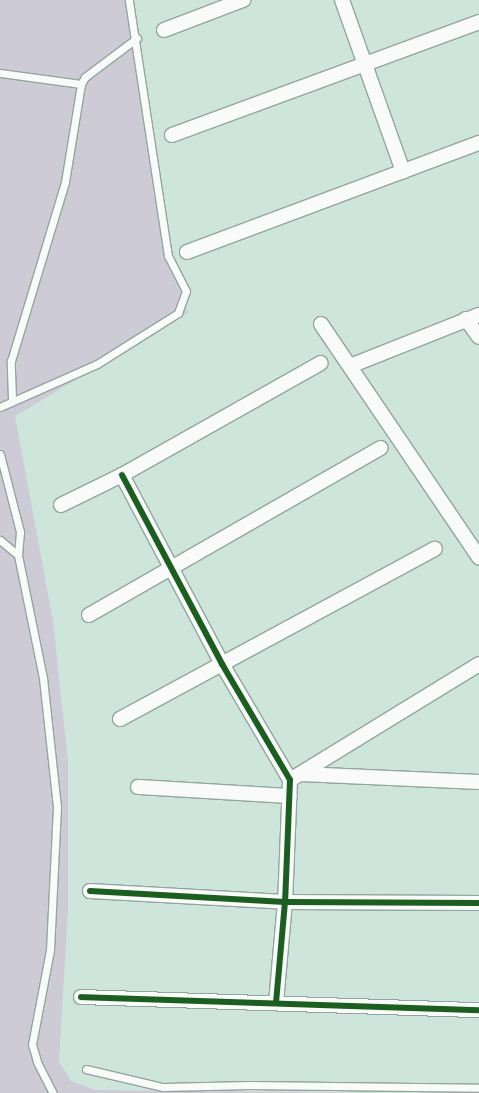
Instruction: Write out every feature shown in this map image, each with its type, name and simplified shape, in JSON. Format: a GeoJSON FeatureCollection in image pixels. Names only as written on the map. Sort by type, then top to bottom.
{"type":"FeatureCollection","features":[{"type":"Feature","properties":{"kind":"street"},"geometry":{"type":"LineString","coordinates":[[164,30],[243,0]]}},
{"type":"Feature","properties":{"kind":"street"},"geometry":{"type":"LineString","coordinates":[[342,0],[403,171]]}},
{"type":"Feature","properties":{"kind":"street"},"geometry":{"type":"LineString","coordinates":[[172,135],[479,22]]}},
{"type":"Feature","properties":{"kind":"street"},"geometry":{"type":"LineString","coordinates":[[187,252],[479,143]]}},
{"type":"Feature","properties":{"kind":"street"},"geometry":{"type":"LineString","coordinates":[[350,366],[473,317],[479,337]]}},
{"type":"Feature","properties":{"kind":"street"},"geometry":{"type":"LineString","coordinates":[[321,324],[479,557]]}},
{"type":"Feature","properties":{"kind":"street"},"geometry":{"type":"LineString","coordinates":[[61,504],[122,475],[321,362]]}},
{"type":"Feature","properties":{"kind":"street"},"geometry":{"type":"LineString","coordinates":[[89,615],[381,448]]}},
{"type":"Feature","properties":{"kind":"street"},"geometry":{"type":"LineString","coordinates":[[122,475],[173,568],[222,664],[296,777]]}},
{"type":"Feature","properties":{"kind":"street"},"geometry":{"type":"LineString","coordinates":[[120,719],[435,549]]}},
{"type":"Feature","properties":{"kind":"street"},"geometry":{"type":"LineString","coordinates":[[276,1003],[285,902],[290,796],[296,777],[479,664]]}},
{"type":"Feature","properties":{"kind":"street"},"geometry":{"type":"LineString","coordinates":[[296,777],[479,782]]}},
{"type":"Feature","properties":{"kind":"street"},"geometry":{"type":"LineString","coordinates":[[138,787],[290,796]]}},
{"type":"Feature","properties":{"kind":"street"},"geometry":{"type":"LineString","coordinates":[[90,891],[285,902],[479,903]]}},
{"type":"Feature","properties":{"kind":"street"},"geometry":{"type":"LineString","coordinates":[[81,997],[479,1010]]}},
{"type":"Feature","properties":{"kind":"lane"},"geometry":{"type":"LineString","coordinates":[[0,407],[12,399],[97,364],[178,313],[186,291],[168,256],[137,38],[129,0]]}},
{"type":"Feature","properties":{"kind":"lane"},"geometry":{"type":"LineString","coordinates":[[12,399],[11,361],[65,182],[81,84],[85,77],[137,38]]}},
{"type":"Feature","properties":{"kind":"lane"},"geometry":{"type":"LineString","coordinates":[[0,73],[81,84]]}},
{"type":"Feature","properties":{"kind":"lane"},"geometry":{"type":"LineString","coordinates":[[0,454],[1,469],[20,532],[18,555],[43,678],[57,807],[50,950],[32,1044],[37,1062],[53,1093]]}},
{"type":"Feature","properties":{"kind":"lane"},"geometry":{"type":"LineString","coordinates":[[0,540],[18,555]]}},
{"type":"Feature","properties":{"kind":"lane"},"geometry":{"type":"LineString","coordinates":[[86,1069],[163,1087],[249,1085],[479,1088]]}},
{"type":"Feature","properties":{"kind":"shaded area"},"geometry":{"type":"Polygon","coordinates":[[[0,0],[128,0],[168,256],[188,313],[15,416],[53,621],[68,762],[68,910],[59,1062],[71,1081],[95,1090],[359,1093],[0,1093],[0,0]]]}},
{"type":"Feature","properties":{"kind":"cycle path"},"geometry":{"type":"LineString","coordinates":[[122,475],[222,664],[290,780],[285,902],[276,1003]]}},
{"type":"Feature","properties":{"kind":"cycle path"},"geometry":{"type":"LineString","coordinates":[[90,891],[285,902],[479,903]]}},
{"type":"Feature","properties":{"kind":"cycle path"},"geometry":{"type":"LineString","coordinates":[[81,997],[479,1010]]}}]}
